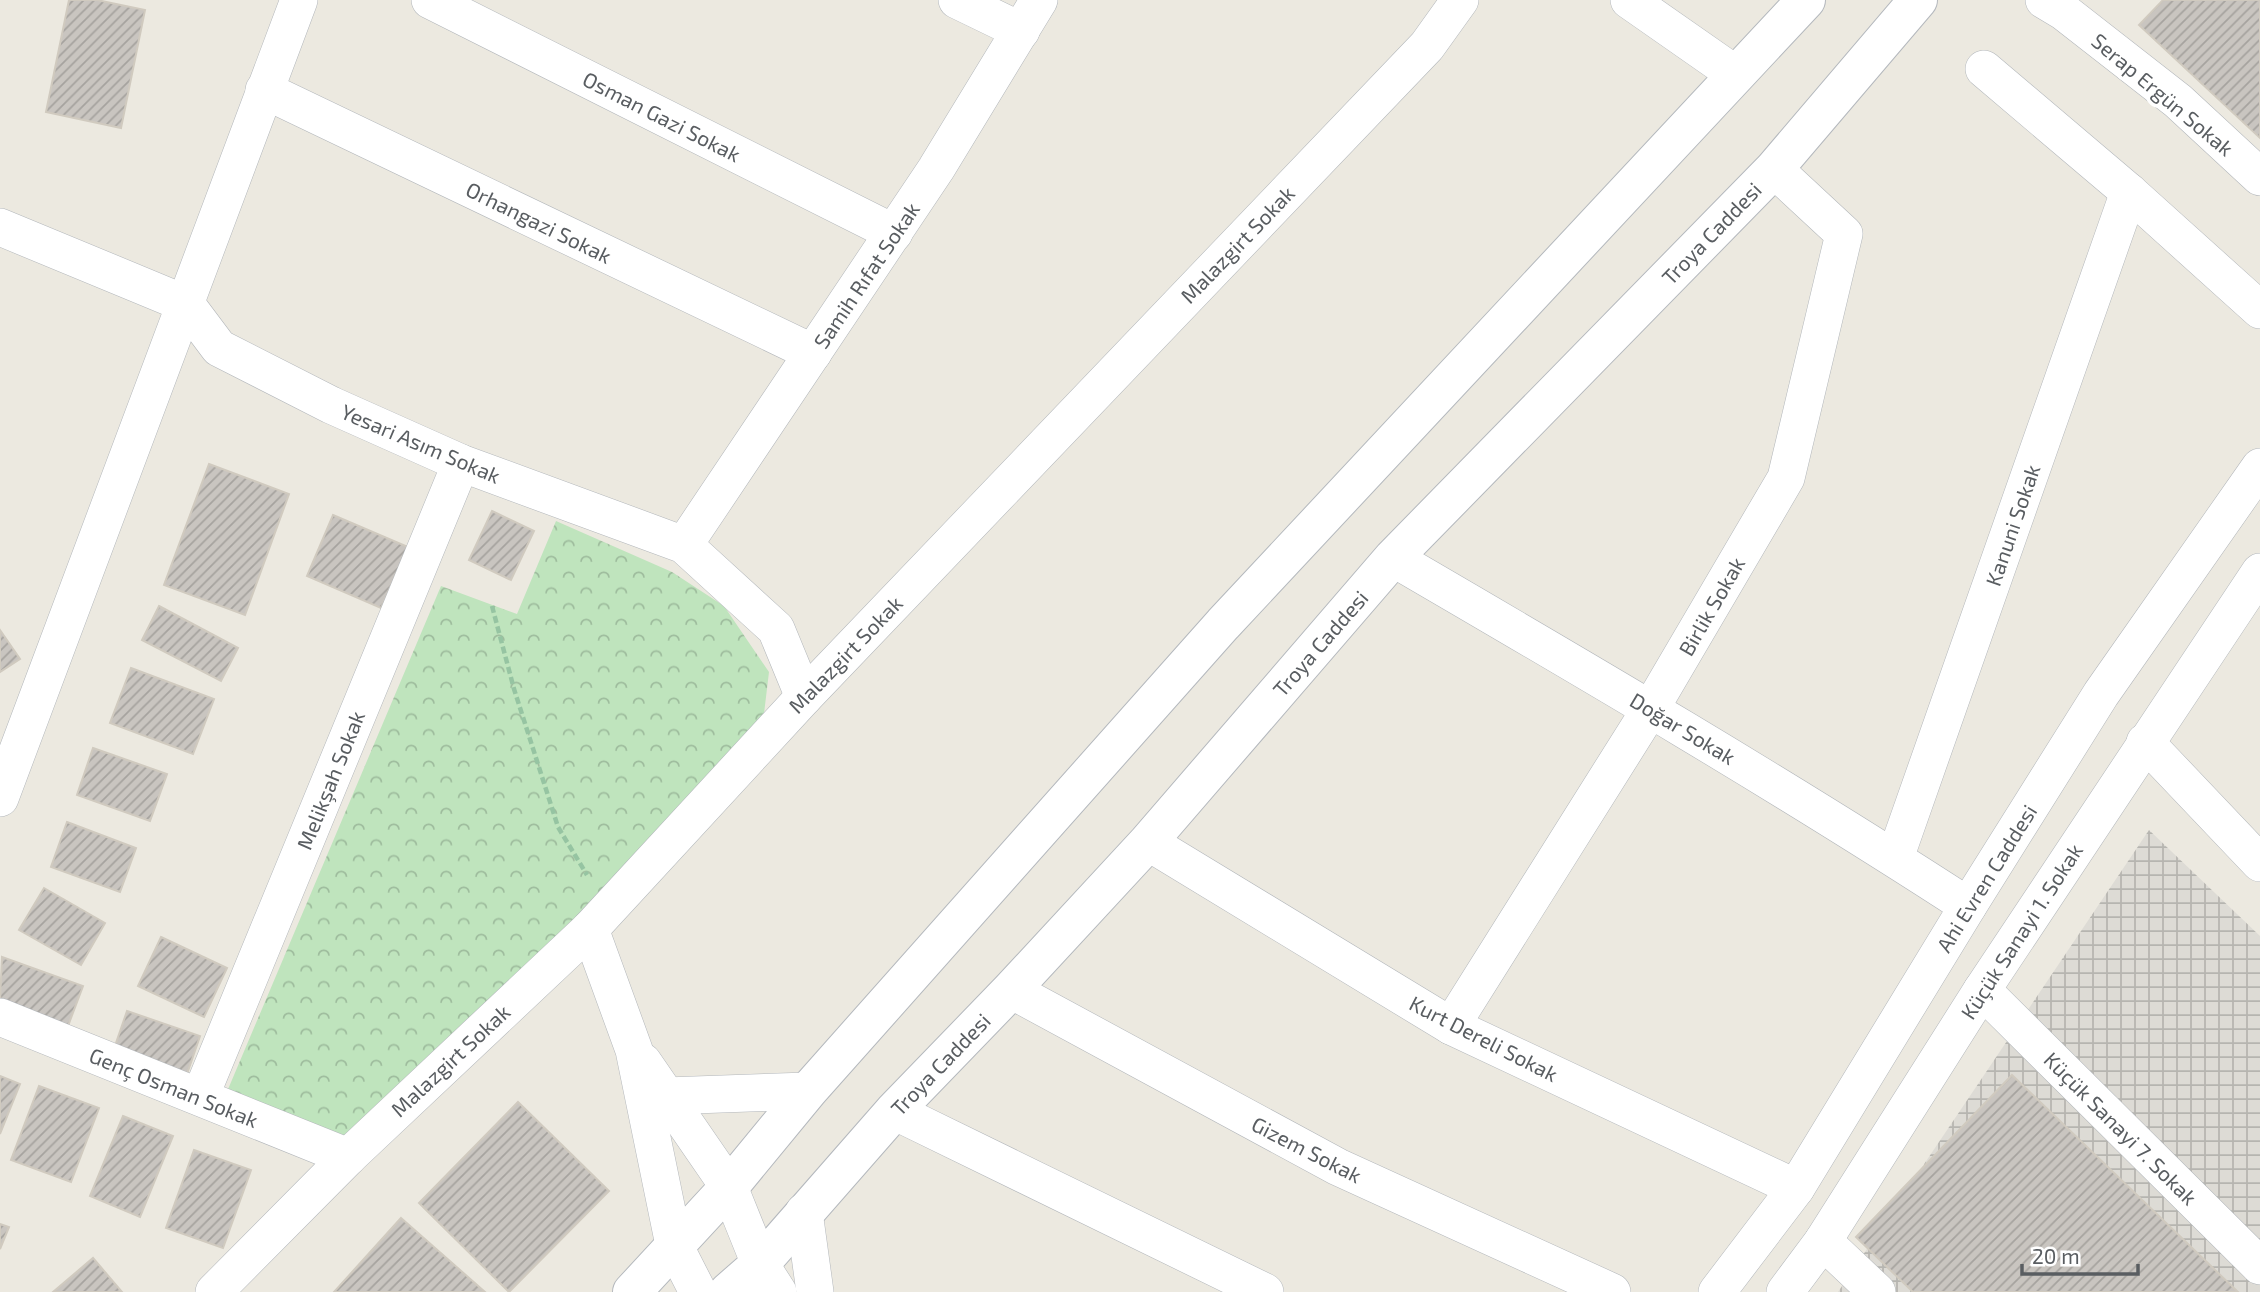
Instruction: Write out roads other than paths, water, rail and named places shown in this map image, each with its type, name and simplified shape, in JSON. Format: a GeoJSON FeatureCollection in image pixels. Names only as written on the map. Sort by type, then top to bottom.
{"type":"FeatureCollection","features":[{"type":"Feature","properties":{"kind":"main road"},"geometry":{"type":"LineString","coordinates":[[632,1292],[729,1187],[808,1091],[1223,624],[1805,0]]}},
{"type":"Feature","properties":{"kind":"main road","name":"Troya Caddesi"},"geometry":{"type":"LineString","coordinates":[[728,1292],[769,1278],[804,1212],[894,1111],[1148,842],[1393,558],[1774,169],[1918,0]]}},
{"type":"Feature","properties":{"kind":"street"},"geometry":{"type":"LineString","coordinates":[[2,788],[298,0]]}},
{"type":"Feature","properties":{"kind":"street","name":"Osman Gazi Sokak"},"geometry":{"type":"LineString","coordinates":[[430,0],[894,233]]}},
{"type":"Feature","properties":{"kind":"street"},"geometry":{"type":"LineString","coordinates":[[957,0],[1021,31]]}},
{"type":"Feature","properties":{"kind":"street","name":"Samih Rıfat Sokak"},"geometry":{"type":"LineString","coordinates":[[684,545],[936,169],[1039,0]]}},
{"type":"Feature","properties":{"kind":"street","name":"Malazgirt Sokak"},"geometry":{"type":"LineString","coordinates":[[214,1292],[348,1157],[601,917],[804,696],[1417,56],[1460,0]]}},
{"type":"Feature","properties":{"kind":"street"},"geometry":{"type":"LineString","coordinates":[[1629,0],[1735,74]]}},
{"type":"Feature","properties":{"kind":"street","name":"Serap Ergün Sokak"},"geometry":{"type":"LineString","coordinates":[[2062,4],[2178,101],[2260,177]]}},
{"type":"Feature","properties":{"kind":"street"},"geometry":{"type":"LineString","coordinates":[[1984,69],[2129,192],[2260,310]]}},
{"type":"Feature","properties":{"kind":"street","name":"Orhangazi Sokak"},"geometry":{"type":"LineString","coordinates":[[264,90],[813,353]]}},
{"type":"Feature","properties":{"kind":"street","name":"Birlik Sokak"},"geometry":{"type":"LineString","coordinates":[[1451,1026],[1651,708],[1786,478],[1844,234],[1774,169]]}},
{"type":"Feature","properties":{"kind":"street","name":"Kanuni Sokak"},"geometry":{"type":"LineString","coordinates":[[1895,859],[2129,192]]}},
{"type":"Feature","properties":{"kind":"street"},"geometry":{"type":"LineString","coordinates":[[0,227],[186,304]]}},
{"type":"Feature","properties":{"kind":"street","name":"Yesari Asım Sokak"},"geometry":{"type":"LineString","coordinates":[[186,304],[219,348],[331,405],[461,463],[684,545],[776,629],[804,696]]}},
{"type":"Feature","properties":{"kind":"street","name":"Melikşah Sokak"},"geometry":{"type":"LineString","coordinates":[[200,1097],[461,463]]}},
{"type":"Feature","properties":{"kind":"street","name":"Ahi Evren Caddesi"},"geometry":{"type":"LineString","coordinates":[[1717,1292],[1796,1188],[2101,694],[2260,467]]}},
{"type":"Feature","properties":{"kind":"street","name":"Doğar Sokak"},"geometry":{"type":"LineString","coordinates":[[1393,558],[1651,708],[1968,906]]}},
{"type":"Feature","properties":{"kind":"street","name":"Küçük Sanayi 1. Sokak"},"geometry":{"type":"LineString","coordinates":[[1785,1292],[1823,1241],[1982,990],[2260,572]]}},
{"type":"Feature","properties":{"kind":"street"},"geometry":{"type":"LineString","coordinates":[[2145,742],[2260,863]]}},
{"type":"Feature","properties":{"kind":"street","name":"Kurt Dereli Sokak"},"geometry":{"type":"LineString","coordinates":[[1148,842],[1451,1026],[1796,1188]]}},
{"type":"Feature","properties":{"kind":"street"},"geometry":{"type":"LineString","coordinates":[[601,917],[634,1050],[674,1245],[698,1292]]}},
{"type":"Feature","properties":{"kind":"street","name":"Gizem Sokak"},"geometry":{"type":"LineString","coordinates":[[1011,990],[1338,1167],[1612,1292]]}},
{"type":"Feature","properties":{"kind":"street","name":"Küçük Sanayi 7. Sokak"},"geometry":{"type":"LineString","coordinates":[[1982,990],[2260,1266]]}},
{"type":"Feature","properties":{"kind":"street","name":"Genç Osman Sokak"},"geometry":{"type":"LineString","coordinates":[[0,1017],[348,1157]]}},
{"type":"Feature","properties":{"kind":"street"},"geometry":{"type":"LineString","coordinates":[[634,1050],[729,1187],[769,1278]]}},
{"type":"Feature","properties":{"kind":"street"},"geometry":{"type":"LineString","coordinates":[[666,1096],[808,1091]]}},
{"type":"Feature","properties":{"kind":"street"},"geometry":{"type":"LineString","coordinates":[[894,1111],[1265,1292]]}},
{"type":"Feature","properties":{"kind":"street"},"geometry":{"type":"LineString","coordinates":[[804,1212],[815,1292]]}},
{"type":"Feature","properties":{"kind":"street"},"geometry":{"type":"LineString","coordinates":[[1823,1241],[1877,1292]]}}]}
